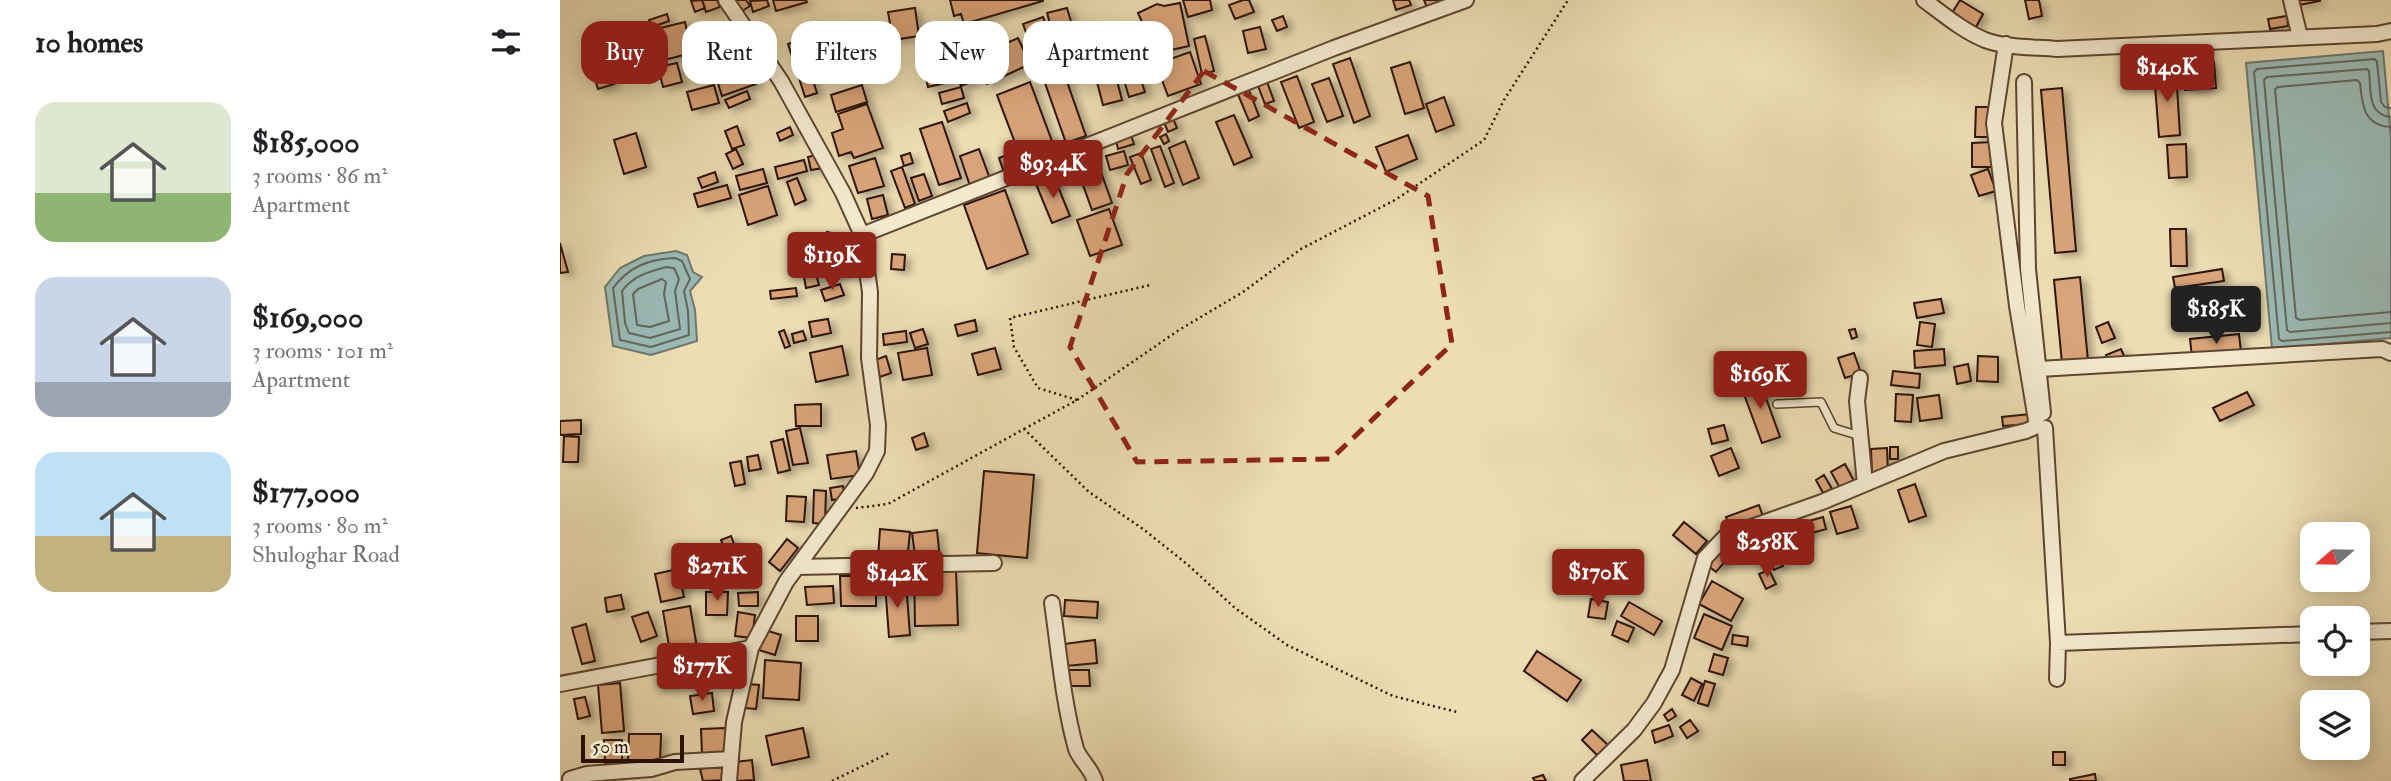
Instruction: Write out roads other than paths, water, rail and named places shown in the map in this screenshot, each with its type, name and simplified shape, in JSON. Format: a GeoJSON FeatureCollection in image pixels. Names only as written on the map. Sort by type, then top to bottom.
{"type":"FeatureCollection","features":[{"type":"Feature","properties":{"kind":"street"},"geometry":{"type":"LineString","coordinates":[[726,0],[781,81],[843,193],[862,234],[870,292],[869,358],[878,425],[877,451],[866,472],[786,582],[751,648],[734,722],[729,781]]}},
{"type":"Feature","properties":{"kind":"street"},"geometry":{"type":"LineString","coordinates":[[862,234],[1334,48],[1466,0]]}},
{"type":"Feature","properties":{"kind":"street"},"geometry":{"type":"LineString","coordinates":[[1924,0],[1986,40],[2057,49],[2391,32]]}},
{"type":"Feature","properties":{"kind":"street"},"geometry":{"type":"LineString","coordinates":[[2291,0],[2300,37]]}},
{"type":"Feature","properties":{"kind":"street"},"geometry":{"type":"LineString","coordinates":[[2006,44],[1994,123],[2017,306],[2041,427]]}},
{"type":"Feature","properties":{"kind":"street"},"geometry":{"type":"LineString","coordinates":[[2024,82],[2028,269],[2039,369],[2058,643],[2057,679]]}},
{"type":"Feature","properties":{"kind":"street"},"geometry":{"type":"LineString","coordinates":[[2039,369],[2382,349],[2391,353]]}},
{"type":"Feature","properties":{"kind":"street"},"geometry":{"type":"LineString","coordinates":[[1860,378],[1857,401],[1865,484]]}},
{"type":"Feature","properties":{"kind":"street"},"geometry":{"type":"LineString","coordinates":[[1582,781],[1634,730],[1654,703],[1672,670],[1705,558],[1726,536],[1944,451],[2041,427]]}},
{"type":"Feature","properties":{"kind":"street"},"geometry":{"type":"LineString","coordinates":[[797,567],[994,563]]}},
{"type":"Feature","properties":{"kind":"street"},"geometry":{"type":"LineString","coordinates":[[1052,603],[1072,730],[1079,756],[1087,763],[1095,781]]}},
{"type":"Feature","properties":{"kind":"street"},"geometry":{"type":"LineString","coordinates":[[2370,632],[2391,631]]}},
{"type":"Feature","properties":{"kind":"street"},"geometry":{"type":"LineString","coordinates":[[2058,643],[2300,634]]}},
{"type":"Feature","properties":{"kind":"street"},"geometry":{"type":"LineString","coordinates":[[560,684],[751,648]]}},
{"type":"Feature","properties":{"kind":"street"},"geometry":{"type":"LineString","coordinates":[[570,779],[587,774],[651,769],[675,762],[731,759]]}},
{"type":"Feature","properties":{"kind":"lane"},"geometry":{"type":"LineString","coordinates":[[1777,404],[1821,402],[1834,428],[1860,437]]}},
{"type":"Feature","properties":{"kind":"water"},"geometry":{"type":"Polygon","coordinates":[[[2383,51],[2391,138],[2391,338],[2272,349],[2246,63],[2383,51]]]}},
{"type":"Feature","properties":{"kind":"water"},"geometry":{"type":"Polygon","coordinates":[[[676,251],[687,255],[693,272],[702,277],[690,291],[695,310],[697,341],[651,355],[613,346],[605,287],[620,268],[644,256],[676,251]]]}}]}
